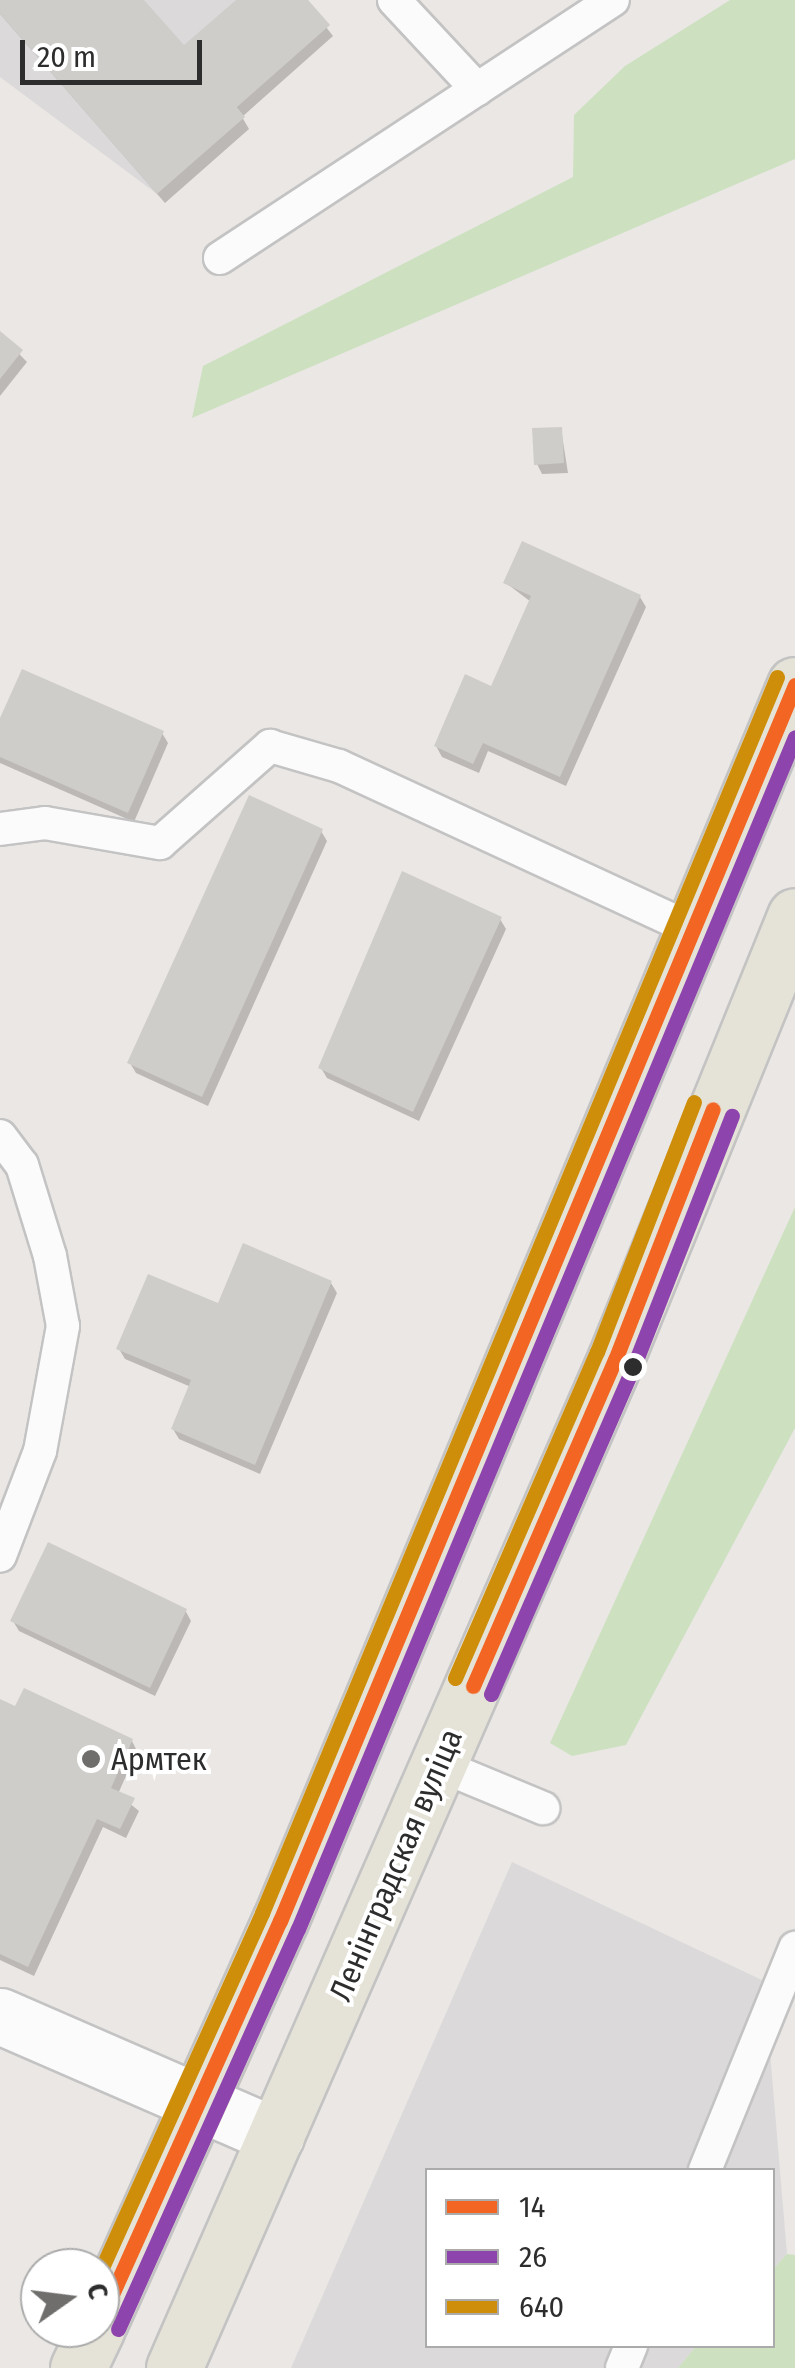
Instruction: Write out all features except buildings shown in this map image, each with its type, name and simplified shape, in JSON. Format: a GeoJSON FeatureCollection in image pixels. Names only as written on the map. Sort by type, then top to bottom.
{"type":"FeatureCollection","features":[{"type":"Feature","properties":{"kind":"main road"},"geometry":{"type":"LineString","coordinates":[[120,2277],[199,2104],[795,685]]}},
{"type":"Feature","properties":{"kind":"main road","name":"Ленінградская вуліца"},"geometry":{"type":"LineString","coordinates":[[174,2368],[614,1360],[795,916]]}},
{"type":"Feature","properties":{"kind":"street"},"geometry":{"type":"LineString","coordinates":[[0,2016],[276,2136]]}},
{"type":"Feature","properties":{"kind":"lane"},"geometry":{"type":"LineString","coordinates":[[394,0],[477,89]]}},
{"type":"Feature","properties":{"kind":"lane"},"geometry":{"type":"LineString","coordinates":[[220,258],[613,0]]}},
{"type":"Feature","properties":{"kind":"lane"},"geometry":{"type":"LineString","coordinates":[[0,829],[44,823],[160,843],[270,746],[340,766],[694,930]]}},
{"type":"Feature","properties":{"kind":"lane"},"geometry":{"type":"LineString","coordinates":[[0,1136],[22,1165],[50,1256],[63,1326],[40,1451],[0,1556]]}},
{"type":"Feature","properties":{"kind":"lane"},"geometry":{"type":"LineString","coordinates":[[439,1766],[543,1808]]}},
{"type":"Feature","properties":{"kind":"lane"},"geometry":{"type":"LineString","coordinates":[[707,2168],[795,1948]]}},
{"type":"Feature","properties":{"kind":"shaded area"},"geometry":{"type":"Polygon","coordinates":[[[0,0],[308,0],[330,25],[237,106],[245,117],[157,194],[0,77],[0,0]]]}},
{"type":"Feature","properties":{"kind":"shaded area"},"geometry":{"type":"Polygon","coordinates":[[[512,1862],[764,1981],[787,2254],[775,2267],[775,2168],[425,2168],[425,2348],[694,2348],[678,2368],[291,2368],[512,1862]]]}},
{"type":"Feature","properties":{"kind":"green space"},"geometry":{"type":"Polygon","coordinates":[[[730,0],[795,0],[795,159],[192,418],[203,366],[573,177],[574,115],[625,66],[730,0]]]}},
{"type":"Feature","properties":{"kind":"green space"},"geometry":{"type":"Polygon","coordinates":[[[795,1207],[795,1428],[626,1745],[572,1756],[550,1743],[795,1207]]]}},
{"type":"Feature","properties":{"kind":"green space"},"geometry":{"type":"Polygon","coordinates":[[[787,2254],[795,2255],[795,2368],[678,2368],[694,2348],[775,2348],[775,2267],[787,2254]]]}},
{"type":"Feature","properties":{"kind":"transit line","name":"640"},"geometry":{"type":"LineString","coordinates":[[111,2248],[262,1913],[777,677]]}},
{"type":"Feature","properties":{"kind":"transit line","name":"14"},"geometry":{"type":"LineString","coordinates":[[120,2277],[280,1921],[795,685]]}},
{"type":"Feature","properties":{"kind":"transit line","name":"26"},"geometry":{"type":"LineString","coordinates":[[120,2325],[298,1929],[795,737]]}},
{"type":"Feature","properties":{"kind":"transit line","name":"640"},"geometry":{"type":"LineString","coordinates":[[455,1678],[597,1352],[694,1102]]}},
{"type":"Feature","properties":{"kind":"transit line","name":"14"},"geometry":{"type":"LineString","coordinates":[[473,1686],[615,1360],[713,1109]]}},
{"type":"Feature","properties":{"kind":"transit line","name":"26"},"geometry":{"type":"LineString","coordinates":[[491,1694],[633,1368],[732,1116]]}},
{"type":"Feature","properties":{"kind":"place","name":"Армтек"},"geometry":{"type":"Point","coordinates":[91,1759]}}]}
